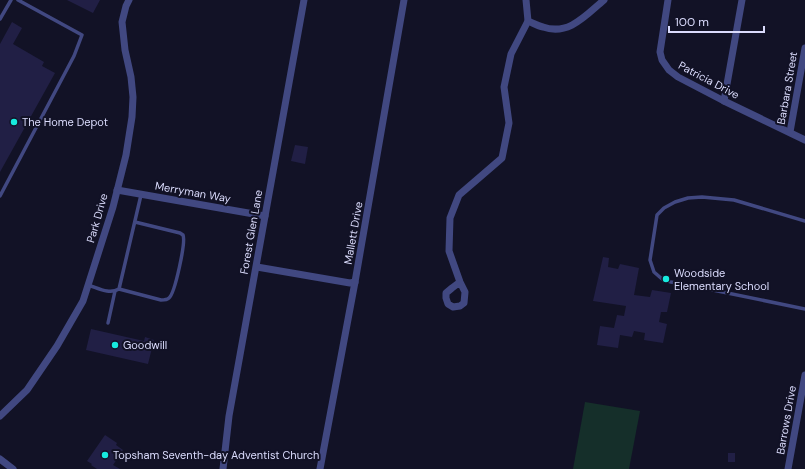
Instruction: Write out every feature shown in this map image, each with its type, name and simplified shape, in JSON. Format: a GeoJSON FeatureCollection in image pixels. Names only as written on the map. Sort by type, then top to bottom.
{"type":"FeatureCollection","features":[{"type":"Feature","properties":{"kind":"street","name":"Park Drive"},"geometry":{"type":"LineString","coordinates":[[0,416],[27,390],[58,346],[83,301],[110,214],[126,155],[132,117],[133,97],[131,77],[125,50],[122,22],[128,0]]}},
{"type":"Feature","properties":{"kind":"street","name":"Forest Glen Lane"},"geometry":{"type":"LineString","coordinates":[[223,469],[229,416],[304,0]]}},
{"type":"Feature","properties":{"kind":"street","name":"Mallett Drive"},"geometry":{"type":"LineString","coordinates":[[320,469],[355,282],[404,0]]}},
{"type":"Feature","properties":{"kind":"street"},"geometry":{"type":"LineString","coordinates":[[460,282],[449,251],[450,218],[459,195],[502,158],[509,123],[504,87],[511,54],[528,21],[526,0]]}},
{"type":"Feature","properties":{"kind":"street"},"geometry":{"type":"LineString","coordinates":[[528,21],[544,28],[563,29],[581,20],[604,0]]}},
{"type":"Feature","properties":{"kind":"street","name":"Patricia Drive"},"geometry":{"type":"LineString","coordinates":[[667,0],[660,52],[662,60],[669,70],[678,77],[724,101],[805,140]]}},
{"type":"Feature","properties":{"kind":"street"},"geometry":{"type":"LineString","coordinates":[[724,101],[742,0]]}},
{"type":"Feature","properties":{"kind":"street","name":"Barbara Street"},"geometry":{"type":"LineString","coordinates":[[790,132],[805,48]]}},
{"type":"Feature","properties":{"kind":"street","name":"Merryman Way"},"geometry":{"type":"LineString","coordinates":[[117,190],[265,216]]}},
{"type":"Feature","properties":{"kind":"street"},"geometry":{"type":"LineString","coordinates":[[256,267],[350,283],[355,282]]}},
{"type":"Feature","properties":{"kind":"street","name":"Barrows Drive"},"geometry":{"type":"LineString","coordinates":[[788,469],[805,374]]}},
{"type":"Feature","properties":{"kind":"street"},"geometry":{"type":"LineString","coordinates":[[0,459],[13,469]]}},
{"type":"Feature","properties":{"kind":"lane"},"geometry":{"type":"LineString","coordinates":[[0,19],[11,0]]}},
{"type":"Feature","properties":{"kind":"lane"},"geometry":{"type":"LineString","coordinates":[[0,196],[74,56],[82,35],[18,0]]}},
{"type":"Feature","properties":{"kind":"lane"},"geometry":{"type":"LineString","coordinates":[[108,323],[141,194]]}},
{"type":"Feature","properties":{"kind":"lane"},"geometry":{"type":"LineString","coordinates":[[805,221],[734,200],[702,197],[688,198],[675,202],[664,208],[657,215],[650,260],[654,272],[662,279],[671,282],[805,309]]}},
{"type":"Feature","properties":{"kind":"lane"},"geometry":{"type":"LineString","coordinates":[[88,285],[109,292],[117,290],[160,300],[170,298],[177,276],[185,238],[180,233],[135,222]]}},
{"type":"Feature","properties":{"kind":"green space"},"geometry":{"type":"Polygon","coordinates":[[[585,402],[640,411],[629,469],[573,469],[585,402]]]}},
{"type":"Feature","properties":{"kind":"building"},"geometry":{"type":"Polygon","coordinates":[[[67,0],[100,0],[93,13],[67,0]]]}},
{"type":"Feature","properties":{"kind":"building","name":"The Home Depot"},"geometry":{"type":"Polygon","coordinates":[[[12,22],[22,28],[13,44],[44,62],[42,66],[55,73],[0,172],[0,44],[12,22]]]}},
{"type":"Feature","properties":{"kind":"building"},"geometry":{"type":"Polygon","coordinates":[[[295,145],[308,147],[305,164],[291,161],[295,145]]]}},
{"type":"Feature","properties":{"kind":"building"},"geometry":{"type":"Polygon","coordinates":[[[603,257],[609,258],[608,267],[618,269],[620,264],[639,268],[634,295],[650,297],[652,290],[671,293],[667,312],[661,312],[659,322],[667,324],[663,343],[644,340],[645,333],[634,331],[632,337],[620,335],[618,348],[597,345],[600,326],[614,328],[617,315],[624,316],[626,306],[593,301],[603,257]]]}},
{"type":"Feature","properties":{"kind":"building"},"geometry":{"type":"Polygon","coordinates":[[[91,329],[144,341],[145,337],[154,340],[148,364],[86,350],[91,329]]]}},
{"type":"Feature","properties":{"kind":"building","name":"Topsham Seventh-day Adventist Church"},"geometry":{"type":"Polygon","coordinates":[[[105,435],[117,443],[116,445],[123,450],[113,465],[120,469],[97,469],[87,461],[105,435]]]}},
{"type":"Feature","properties":{"kind":"building"},"geometry":{"type":"Polygon","coordinates":[[[728,453],[735,453],[735,462],[728,462],[728,453]]]}},
{"type":"Feature","properties":{"kind":"place","name":"The Home Depot"},"geometry":{"type":"Point","coordinates":[14,122]}},
{"type":"Feature","properties":{"kind":"place","name":"Woodside Elementary School"},"geometry":{"type":"Point","coordinates":[666,279]}},
{"type":"Feature","properties":{"kind":"place","name":"Goodwill"},"geometry":{"type":"Point","coordinates":[115,345]}},
{"type":"Feature","properties":{"kind":"place","name":"Topsham Seventh-day Adventist Church"},"geometry":{"type":"Point","coordinates":[105,455]}}]}
